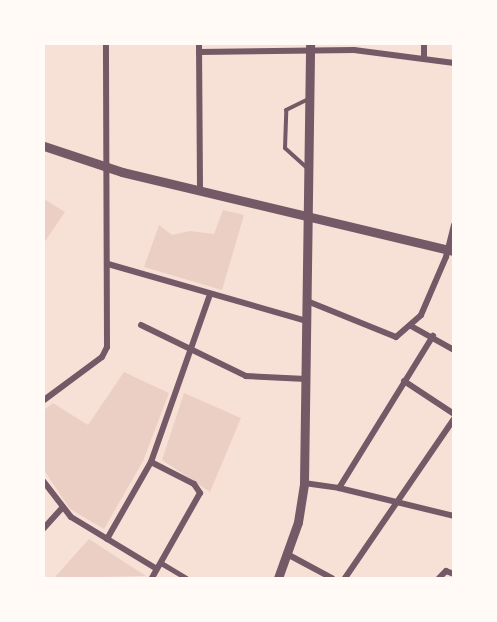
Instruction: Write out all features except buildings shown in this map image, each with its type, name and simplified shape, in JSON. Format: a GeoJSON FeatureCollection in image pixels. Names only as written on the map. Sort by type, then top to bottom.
{"type":"FeatureCollection","features":[{"type":"Feature","properties":{"kind":"street"},"geometry":{"type":"LineString","coordinates":[[44,400],[105,351],[109,168],[106,44]]}},
{"type":"Feature","properties":{"kind":"street"},"geometry":{"type":"LineString","coordinates":[[199,44],[200,190]]}},
{"type":"Feature","properties":{"kind":"street"},"geometry":{"type":"LineString","coordinates":[[424,44],[424,58]]}},
{"type":"Feature","properties":{"kind":"street"},"geometry":{"type":"LineString","coordinates":[[199,52],[310,46],[453,63]]}},
{"type":"Feature","properties":{"kind":"street"},"geometry":{"type":"LineString","coordinates":[[278,579],[287,554],[304,483],[310,46]]}},
{"type":"Feature","properties":{"kind":"street"},"geometry":{"type":"LineString","coordinates":[[44,146],[109,168],[451,251]]}},
{"type":"Feature","properties":{"kind":"street"},"geometry":{"type":"LineString","coordinates":[[307,301],[391,338],[411,326],[421,315],[451,251],[453,225]]}},
{"type":"Feature","properties":{"kind":"street"},"geometry":{"type":"LineString","coordinates":[[108,264],[307,321]]}},
{"type":"Feature","properties":{"kind":"street"},"geometry":{"type":"LineString","coordinates":[[107,539],[151,462],[210,294]]}},
{"type":"Feature","properties":{"kind":"street"},"geometry":{"type":"LineString","coordinates":[[141,325],[254,378],[306,379]]}},
{"type":"Feature","properties":{"kind":"street"},"geometry":{"type":"LineString","coordinates":[[411,326],[433,336],[453,350]]}},
{"type":"Feature","properties":{"kind":"street"},"geometry":{"type":"LineString","coordinates":[[339,488],[433,336]]}},
{"type":"Feature","properties":{"kind":"street"},"geometry":{"type":"LineString","coordinates":[[404,381],[453,414]]}},
{"type":"Feature","properties":{"kind":"street"},"geometry":{"type":"LineString","coordinates":[[345,579],[453,419]]}},
{"type":"Feature","properties":{"kind":"street"},"geometry":{"type":"LineString","coordinates":[[151,462],[194,484],[200,493],[152,579]]}},
{"type":"Feature","properties":{"kind":"street"},"geometry":{"type":"LineString","coordinates":[[44,482],[62,508],[107,539],[186,579]]}},
{"type":"Feature","properties":{"kind":"street"},"geometry":{"type":"LineString","coordinates":[[304,483],[339,488],[453,516]]}},
{"type":"Feature","properties":{"kind":"street"},"geometry":{"type":"LineString","coordinates":[[44,528],[62,508]]}},
{"type":"Feature","properties":{"kind":"street"},"geometry":{"type":"LineString","coordinates":[[287,554],[332,579]]}},
{"type":"Feature","properties":{"kind":"street"},"geometry":{"type":"LineString","coordinates":[[439,579],[446,571],[453,574]]}},
{"type":"Feature","properties":{"kind":"lane"},"geometry":{"type":"LineString","coordinates":[[308,169],[285,148],[286,110],[309,99]]}},
{"type":"Feature","properties":{"kind":"shaded area"},"geometry":{"type":"Polygon","coordinates":[[[44,199],[65,212],[44,243],[44,199]]]}},
{"type":"Feature","properties":{"kind":"shaded area"},"geometry":{"type":"Polygon","coordinates":[[[223,210],[244,215],[222,290],[144,267],[159,225],[172,235],[190,231],[214,234],[223,210]]]}},
{"type":"Feature","properties":{"kind":"shaded area"},"geometry":{"type":"Polygon","coordinates":[[[124,372],[169,393],[143,461],[104,529],[70,509],[44,470],[44,410],[53,403],[88,425],[124,372]]]}},
{"type":"Feature","properties":{"kind":"shaded area"},"geometry":{"type":"Polygon","coordinates":[[[184,393],[241,418],[210,492],[162,460],[184,393]]]}},
{"type":"Feature","properties":{"kind":"shaded area"},"geometry":{"type":"Polygon","coordinates":[[[89,539],[146,576],[54,578],[89,539]]]}}]}
